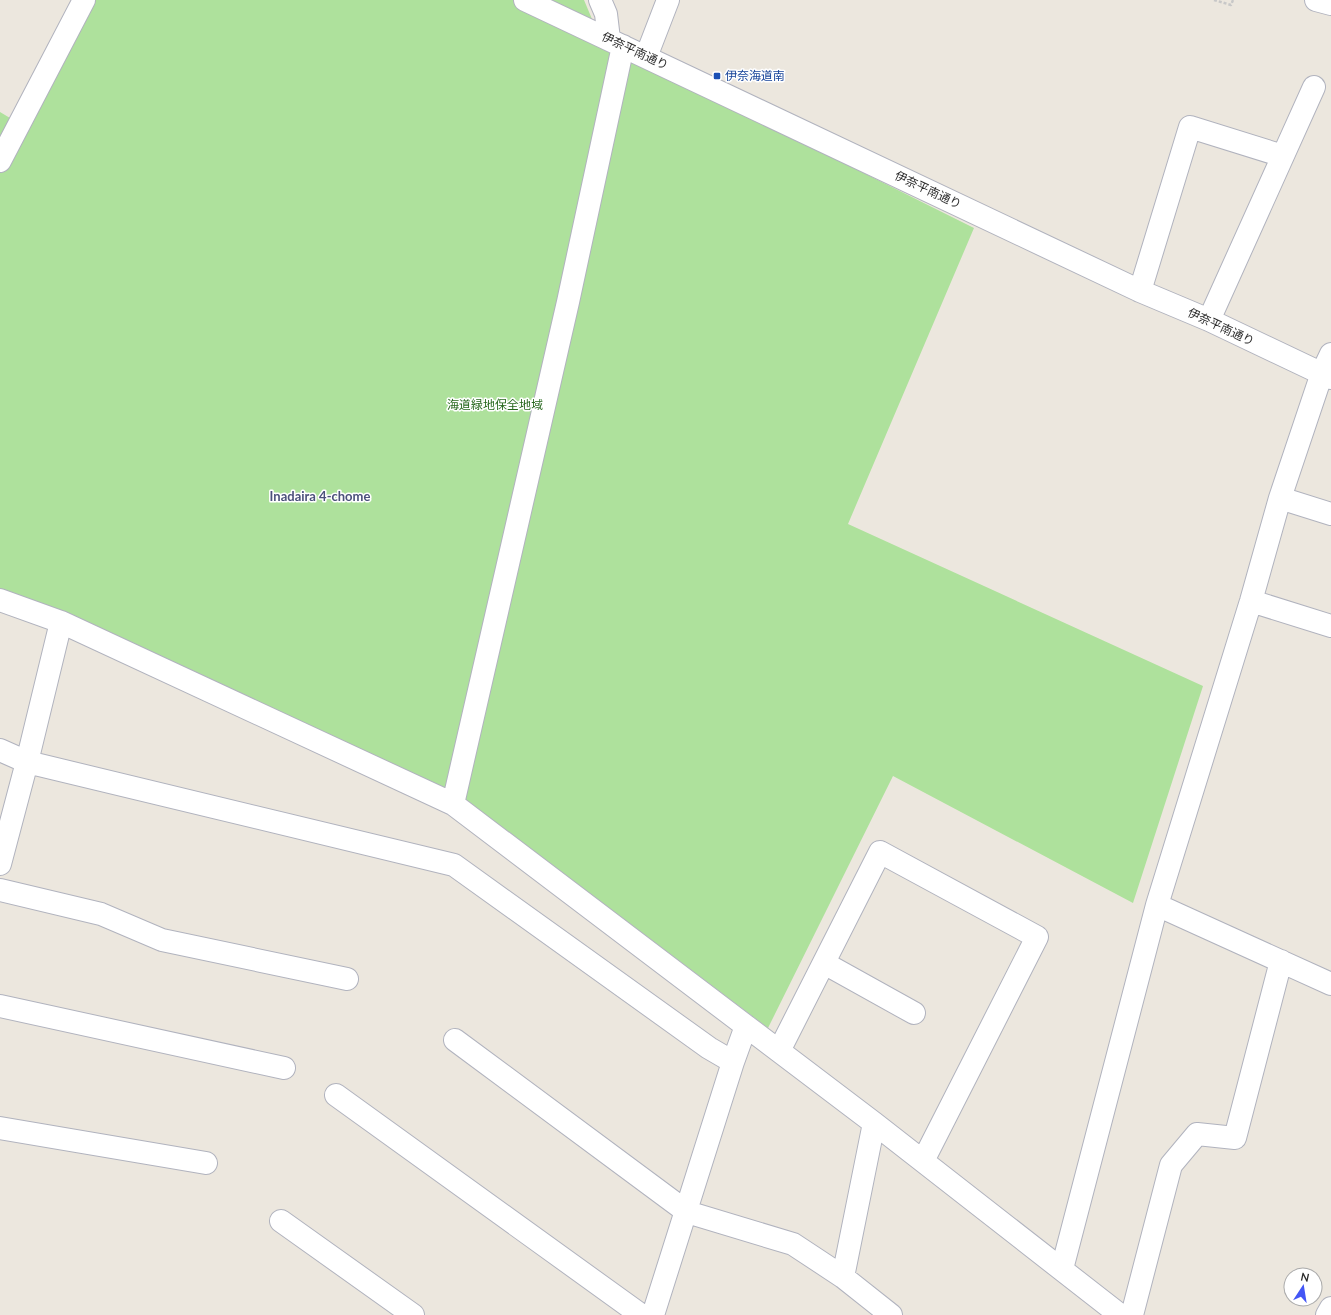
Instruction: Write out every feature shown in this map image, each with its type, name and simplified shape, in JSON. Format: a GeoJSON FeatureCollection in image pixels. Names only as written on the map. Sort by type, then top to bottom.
{"type":"FeatureCollection","features":[{"type":"Feature","properties":{"kind":"street"},"geometry":{"type":"LineString","coordinates":[[0,161],[84,0]]}},
{"type":"Feature","properties":{"kind":"street","name":"伊奈平南通り"},"geometry":{"type":"LineString","coordinates":[[525,0],[1140,291],[1209,320],[1326,376]]}},
{"type":"Feature","properties":{"kind":"street"},"geometry":{"type":"LineString","coordinates":[[453,804],[568,302],[616,42],[600,0]]}},
{"type":"Feature","properties":{"kind":"street"},"geometry":{"type":"LineString","coordinates":[[646,57],[668,0]]}},
{"type":"Feature","properties":{"kind":"street"},"geometry":{"type":"LineString","coordinates":[[1316,0],[1331,4]]}},
{"type":"Feature","properties":{"kind":"street"},"geometry":{"type":"LineString","coordinates":[[1209,320],[1314,86]]}},
{"type":"Feature","properties":{"kind":"street"},"geometry":{"type":"LineString","coordinates":[[1140,291],[1190,127],[1283,156]]}},
{"type":"Feature","properties":{"kind":"street"},"geometry":{"type":"LineString","coordinates":[[1062,1269],[1157,905],[1251,602],[1280,498],[1326,376],[1331,354]]}},
{"type":"Feature","properties":{"kind":"street"},"geometry":{"type":"LineString","coordinates":[[1280,498],[1331,514]]}},
{"type":"Feature","properties":{"kind":"street"},"geometry":{"type":"LineString","coordinates":[[0,600],[61,622],[453,804],[874,1123],[1120,1315]]}},
{"type":"Feature","properties":{"kind":"street"},"geometry":{"type":"LineString","coordinates":[[1251,602],[1331,626]]}},
{"type":"Feature","properties":{"kind":"street"},"geometry":{"type":"LineString","coordinates":[[0,864],[27,762],[61,622]]}},
{"type":"Feature","properties":{"kind":"street"},"geometry":{"type":"LineString","coordinates":[[0,750],[27,762],[454,865],[702,1044],[733,1062]]}},
{"type":"Feature","properties":{"kind":"street"},"geometry":{"type":"LineString","coordinates":[[779,1051],[880,852],[1037,937],[923,1161]]}},
{"type":"Feature","properties":{"kind":"street"},"geometry":{"type":"LineString","coordinates":[[0,890],[102,914],[162,940],[347,979]]}},
{"type":"Feature","properties":{"kind":"street"},"geometry":{"type":"LineString","coordinates":[[1157,905],[1331,984]]}},
{"type":"Feature","properties":{"kind":"street"},"geometry":{"type":"LineString","coordinates":[[1132,1315],[1171,1165],[1197,1134],[1235,1138],[1281,961]]}},
{"type":"Feature","properties":{"kind":"street"},"geometry":{"type":"LineString","coordinates":[[824,963],[914,1013]]}},
{"type":"Feature","properties":{"kind":"street"},"geometry":{"type":"LineString","coordinates":[[0,1006],[284,1068]]}},
{"type":"Feature","properties":{"kind":"street"},"geometry":{"type":"LineString","coordinates":[[653,1315],[687,1212],[733,1062],[746,1026]]}},
{"type":"Feature","properties":{"kind":"street"},"geometry":{"type":"LineString","coordinates":[[455,1040],[687,1212],[793,1244],[843,1277],[890,1315]]}},
{"type":"Feature","properties":{"kind":"street"},"geometry":{"type":"LineString","coordinates":[[336,1095],[641,1315]]}},
{"type":"Feature","properties":{"kind":"street"},"geometry":{"type":"LineString","coordinates":[[843,1277],[874,1123]]}},
{"type":"Feature","properties":{"kind":"street"},"geometry":{"type":"LineString","coordinates":[[0,1128],[206,1163]]}},
{"type":"Feature","properties":{"kind":"street"},"geometry":{"type":"LineString","coordinates":[[280,1221],[413,1315]]}},
{"type":"Feature","properties":{"kind":"street"},"geometry":{"type":"LineString","coordinates":[[1327,1315],[1331,1308]]}},
{"type":"Feature","properties":{"kind":"path"},"geometry":{"type":"LineString","coordinates":[[1214,0],[1231,6],[1233,0]]}},
{"type":"Feature","properties":{"kind":"green space","name":"海道緑地保全地域"},"geometry":{"type":"Polygon","coordinates":[[[91,0],[584,0],[605,50],[645,64],[974,228],[848,524],[1203,686],[1133,903],[893,776],[768,1028],[498,824],[0,591],[0,112],[25,127],[91,0]]]}},
{"type":"Feature","properties":{"kind":"place","name":"伊奈海道南"},"geometry":{"type":"Point","coordinates":[717,76]}},
{"type":"Feature","properties":{"kind":"district","name":"Inadaira 4-chome"},"geometry":{"type":"Point","coordinates":[320,496]}}]}
